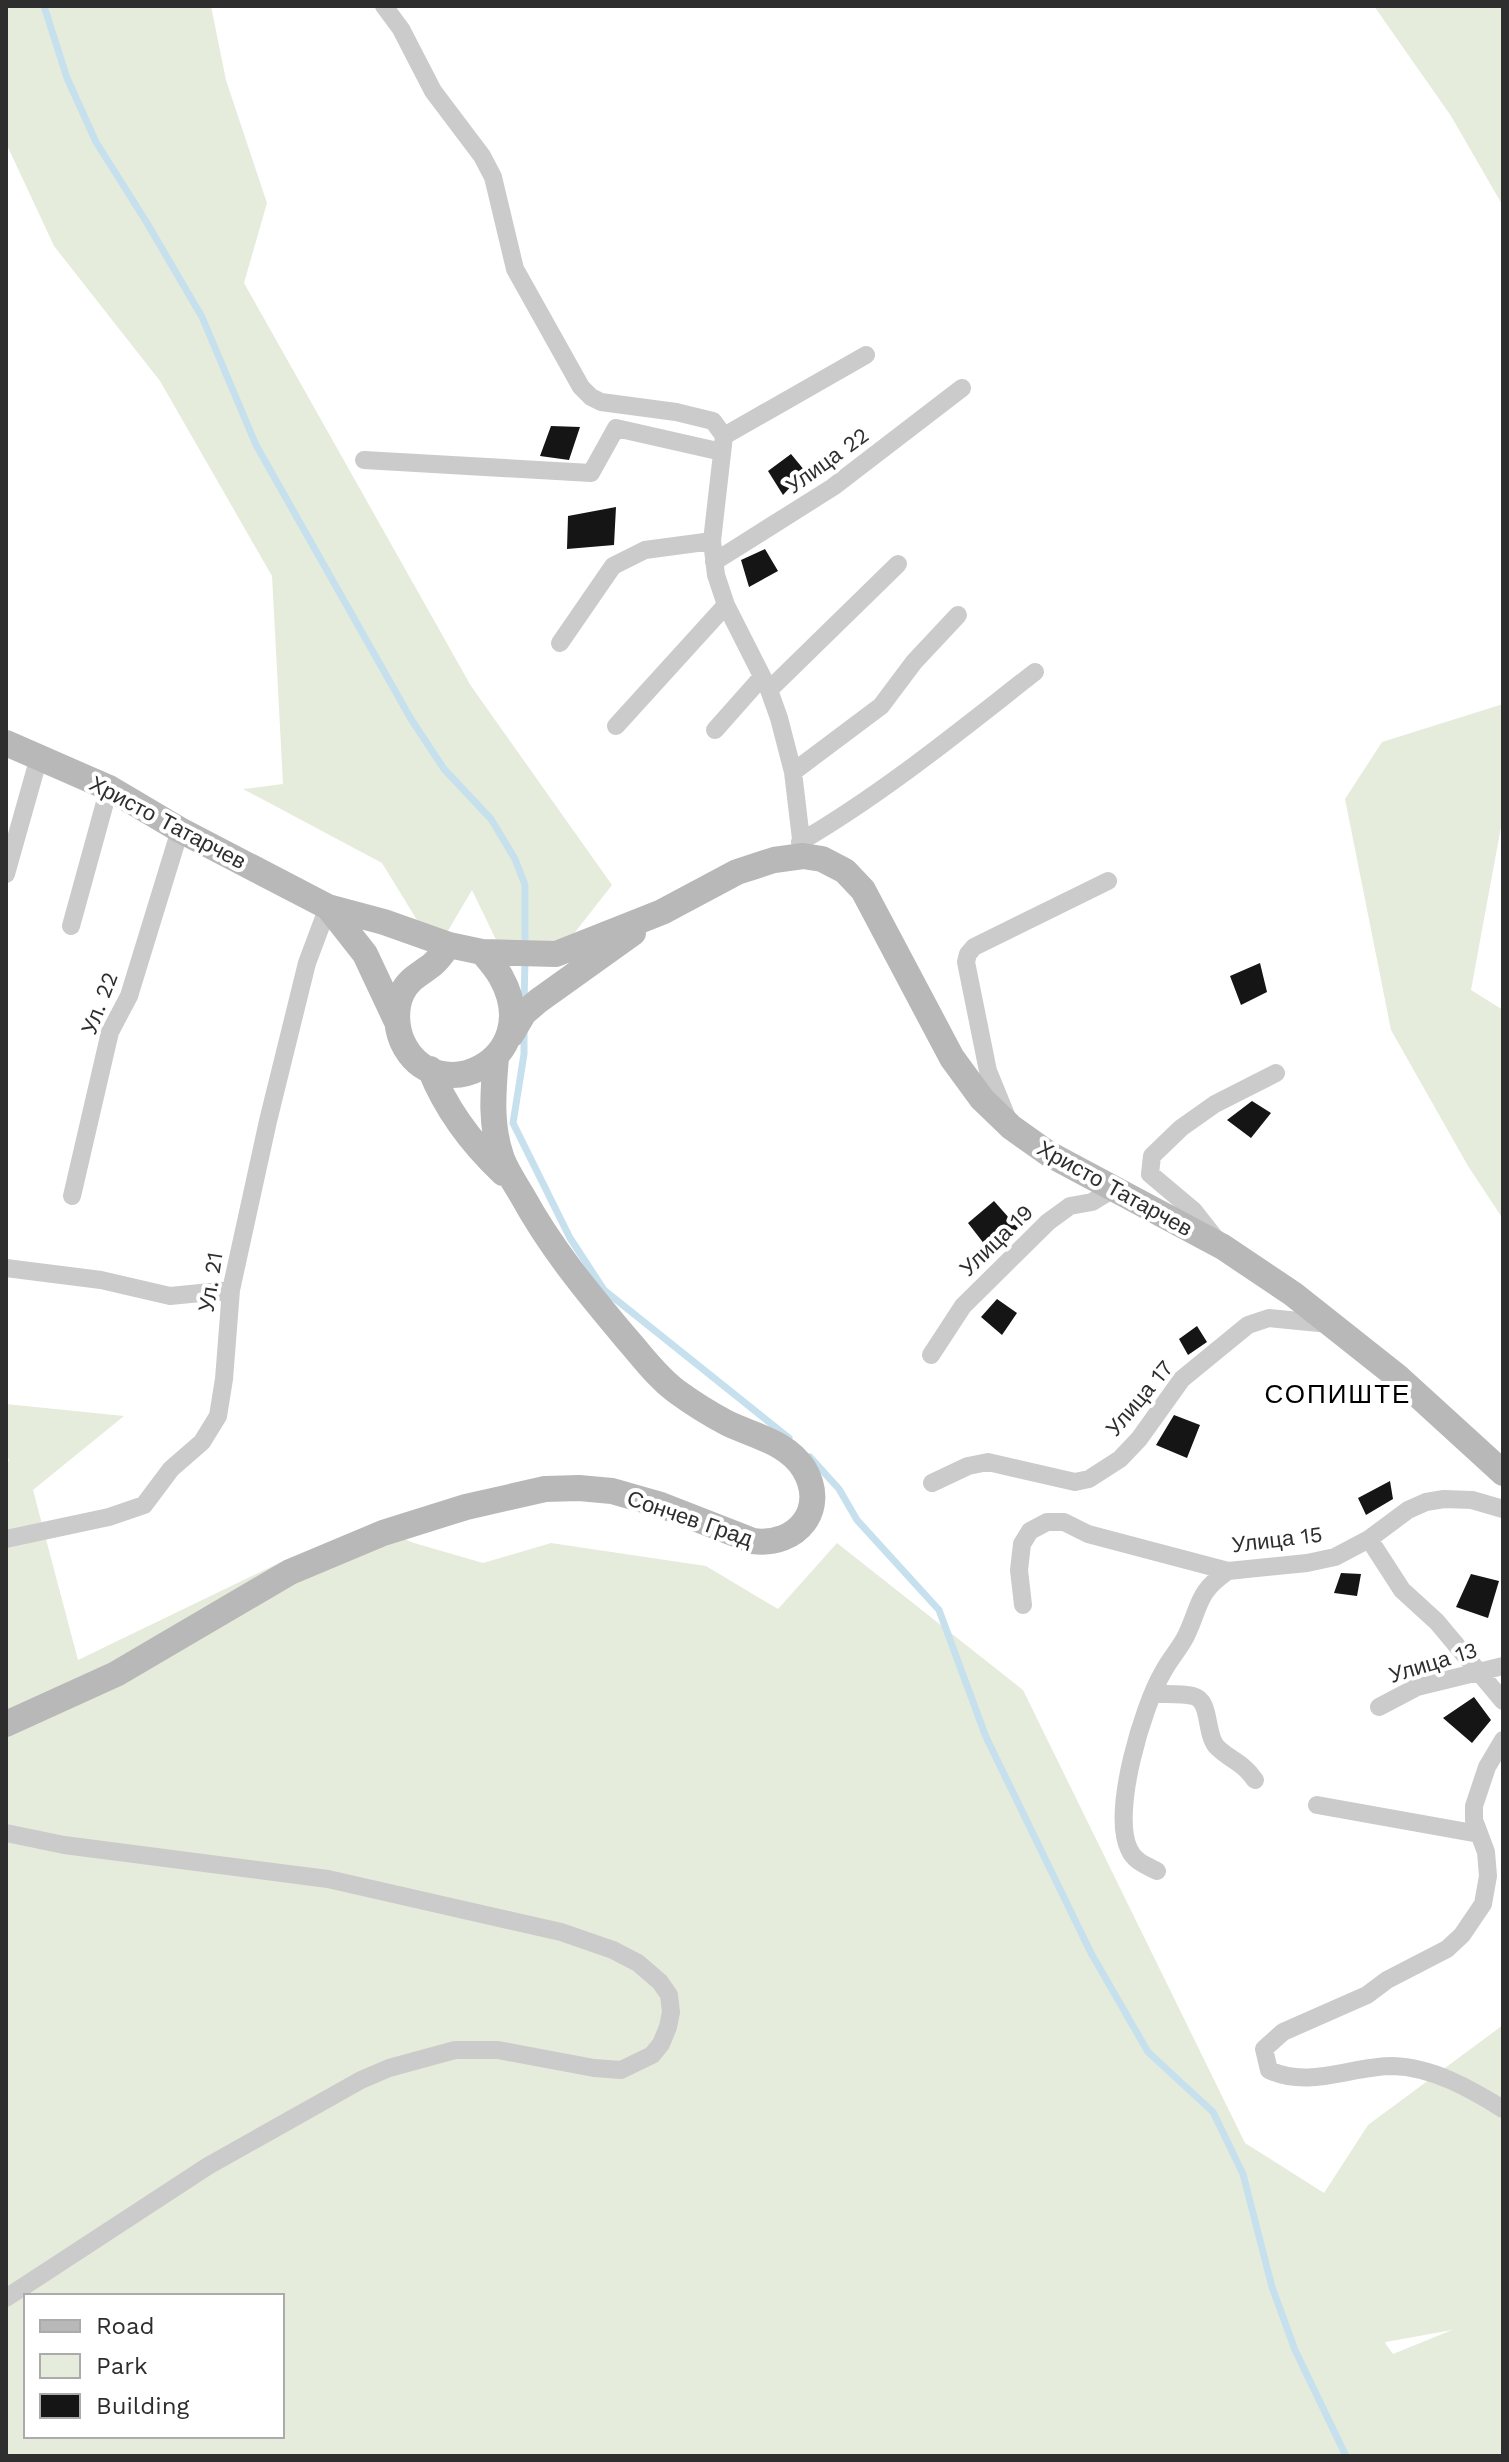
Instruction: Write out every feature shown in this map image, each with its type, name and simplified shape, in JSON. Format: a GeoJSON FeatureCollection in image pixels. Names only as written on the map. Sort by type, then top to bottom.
{"type":"FeatureCollection","features":[{"type":"Feature","properties":{"kind":"main road","name":"Христо Татарчев"},"geometry":{"type":"LineString","coordinates":[[6,743],[109,788],[180,830],[328,907],[384,922],[449,945]]}},
{"type":"Feature","properties":{"kind":"main road","name":"Христо Татарчев"},"geometry":{"type":"LineString","coordinates":[[482,952],[556,954],[662,912],[737,872],[802,849],[822,859],[845,871],[863,890],[952,1058],[982,1099],[1011,1127],[1049,1154],[1223,1247],[1293,1294],[1399,1378],[1503,1473]]}},
{"type":"Feature","properties":{"kind":"main road","name":"Христо Татарчев"},"geometry":{"type":"LineString","coordinates":[[328,907],[365,954],[397,1022]]}},
{"type":"Feature","properties":{"kind":"main road","name":"Христо Татарчев"},"geometry":{"type":"LineString","coordinates":[[502,1049],[524,1013],[538,1001],[662,912]]}},
{"type":"Feature","properties":{"kind":"main road"},"geometry":{"type":"LineString","coordinates":[[502,1049],[472,1072],[443,1074],[420,1063],[404,1045],[397,1022],[398,1008],[409,981],[432,964],[449,945],[482,952],[502,978],[509,1001],[512,1025],[502,1049],[492,1104],[503,1161],[516,1185]]}},
{"type":"Feature","properties":{"kind":"main road"},"geometry":{"type":"LineString","coordinates":[[430,1069],[441,1096],[467,1134],[516,1185]]}},
{"type":"Feature","properties":{"kind":"main road","name":"Сончев Град"},"geometry":{"type":"LineString","coordinates":[[6,1724],[116,1674],[290,1572],[383,1533],[466,1507],[545,1489],[579,1488],[612,1491],[661,1505],[753,1541],[769,1543],[783,1540],[800,1528],[811,1510],[813,1491],[803,1467],[778,1444],[725,1422],[657,1375],[545,1236],[516,1185]]}},
{"type":"Feature","properties":{"kind":"street"},"geometry":{"type":"LineString","coordinates":[[384,6],[401,29],[433,91],[482,156],[493,177],[515,269],[581,387],[601,402],[676,412],[713,421],[723,444],[712,541],[714,562],[726,605],[779,718],[793,772],[802,849],[1035,672]]}},
{"type":"Feature","properties":{"kind":"street"},"geometry":{"type":"LineString","coordinates":[[364,460],[591,473],[616,428],[723,444],[866,355]]}},
{"type":"Feature","properties":{"kind":"street","name":"Улица 22"},"geometry":{"type":"LineString","coordinates":[[714,562],[833,487],[962,388]]}},
{"type":"Feature","properties":{"kind":"street"},"geometry":{"type":"LineString","coordinates":[[560,643],[613,566],[645,550],[712,541]]}},
{"type":"Feature","properties":{"kind":"street"},"geometry":{"type":"LineString","coordinates":[[715,730],[898,564]]}},
{"type":"Feature","properties":{"kind":"street"},"geometry":{"type":"LineString","coordinates":[[616,726],[726,605]]}},
{"type":"Feature","properties":{"kind":"street"},"geometry":{"type":"LineString","coordinates":[[793,772],[881,706],[914,662],[958,615]]}},
{"type":"Feature","properties":{"kind":"street"},"geometry":{"type":"LineString","coordinates":[[6,874],[39,757]]}},
{"type":"Feature","properties":{"kind":"street"},"geometry":{"type":"LineString","coordinates":[[71,926],[109,788]]}},
{"type":"Feature","properties":{"kind":"street","name":"Ул. 22"},"geometry":{"type":"LineString","coordinates":[[72,1196],[110,1032],[129,996],[180,830]]}},
{"type":"Feature","properties":{"kind":"street"},"geometry":{"type":"LineString","coordinates":[[1011,1127],[985,1061],[966,962],[968,954],[974,947],[1108,881]]}},
{"type":"Feature","properties":{"kind":"street","name":"Ул. 21"},"geometry":{"type":"LineString","coordinates":[[6,1539],[109,1517],[144,1505],[171,1469],[202,1442],[218,1416],[231,1290],[307,963],[328,907]]}},
{"type":"Feature","properties":{"kind":"street"},"geometry":{"type":"LineString","coordinates":[[1223,1247],[1194,1211],[1150,1174],[1152,1156],[1181,1128],[1215,1104],[1276,1073]]}},
{"type":"Feature","properties":{"kind":"street","name":"Улица 19"},"geometry":{"type":"LineString","coordinates":[[931,1355],[963,1306],[1048,1222],[1070,1206],[1092,1202],[1115,1188]]}},
{"type":"Feature","properties":{"kind":"street"},"geometry":{"type":"LineString","coordinates":[[6,1268],[101,1280],[170,1296],[231,1290]]}},
{"type":"Feature","properties":{"kind":"street","name":"Улица 17"},"geometry":{"type":"LineString","coordinates":[[932,1483],[968,1466],[988,1462],[1075,1482],[1089,1479],[1120,1459],[1139,1439],[1182,1379],[1248,1325],[1269,1318],[1332,1324]]}},
{"type":"Feature","properties":{"kind":"street","name":"Улица 15"},"geometry":{"type":"LineString","coordinates":[[1023,1605],[1019,1570],[1022,1544],[1030,1531],[1047,1522],[1064,1522],[1088,1534],[1228,1571],[1335,1557],[1426,1502],[1472,1500],[1503,1509]]}},
{"type":"Feature","properties":{"kind":"street"},"geometry":{"type":"LineString","coordinates":[[1369,1539],[1402,1590],[1437,1622],[1503,1701]]}},
{"type":"Feature","properties":{"kind":"street"},"geometry":{"type":"LineString","coordinates":[[1157,1871],[1138,1862],[1129,1851],[1125,1826],[1127,1788],[1137,1735],[1161,1674],[1185,1637],[1209,1584],[1228,1571]]}},
{"type":"Feature","properties":{"kind":"street","name":"Улица 13"},"geometry":{"type":"LineString","coordinates":[[1379,1707],[1417,1687],[1503,1666]]}},
{"type":"Feature","properties":{"kind":"street"},"geometry":{"type":"LineString","coordinates":[[1154,1694],[1199,1699],[1204,1704],[1208,1733],[1217,1747],[1245,1765],[1255,1780]]}},
{"type":"Feature","properties":{"kind":"street"},"geometry":{"type":"LineString","coordinates":[[1503,1740],[1487,1767],[1474,1806],[1474,1820],[1486,1852],[1488,1876],[1483,1904],[1462,1935],[1447,1949],[1387,1980],[1367,1995],[1283,2032],[1264,2049],[1269,2070],[1283,2077],[1300,2079],[1394,2066],[1434,2074],[1476,2092],[1503,2109]]}},
{"type":"Feature","properties":{"kind":"street"},"geometry":{"type":"LineString","coordinates":[[1317,1805],[1479,1834]]}},
{"type":"Feature","properties":{"kind":"street"},"geometry":{"type":"LineString","coordinates":[[6,1833],[64,1845],[328,1879],[561,1932],[613,1950],[638,1963],[660,1982],[669,1995],[671,2012],[661,2044],[652,2055],[621,2070],[498,2050],[455,2050],[389,2068],[361,2080],[208,2166],[6,2298]]}},
{"type":"Feature","properties":{"kind":"green space"},"geometry":{"type":"Polygon","coordinates":[[[6,6],[211,6],[226,80],[267,203],[244,283],[471,686],[612,885],[565,945],[498,944],[472,890],[436,951],[382,863],[243,789],[283,784],[272,576],[160,381],[54,246],[6,143],[6,6]]]}},
{"type":"Feature","properties":{"kind":"green space"},"geometry":{"type":"Polygon","coordinates":[[[1374,6],[1503,6],[1503,206],[1451,116],[1374,6]]]}},
{"type":"Feature","properties":{"kind":"green space"},"geometry":{"type":"Polygon","coordinates":[[[1503,704],[1503,816],[1471,990],[1503,1010],[1503,1219],[1468,1166],[1391,1030],[1345,799],[1382,742],[1503,704]]]}},
{"type":"Feature","properties":{"kind":"green space"},"geometry":{"type":"Polygon","coordinates":[[[6,1404],[124,1416],[33,1490],[78,1660],[279,1563],[388,1532],[483,1563],[551,1543],[706,1566],[778,1609],[837,1543],[1023,1690],[1245,2143],[1324,2193],[1368,2125],[1503,2025],[1503,2456],[6,2456],[6,1462],[9,1461],[6,1450],[6,1404]],[[1452,2330],[1386,2342],[1393,2354],[1452,2330]]]}},
{"type":"Feature","properties":{"kind":"building"},"geometry":{"type":"Polygon","coordinates":[[[551,426],[580,427],[569,460],[540,456],[551,426]]]}},
{"type":"Feature","properties":{"kind":"building"},"geometry":{"type":"Polygon","coordinates":[[[791,454],[805,471],[783,495],[768,471],[791,454]]]}},
{"type":"Feature","properties":{"kind":"building"},"geometry":{"type":"Polygon","coordinates":[[[616,507],[614,545],[567,549],[568,516],[616,507]]]}},
{"type":"Feature","properties":{"kind":"building"},"geometry":{"type":"Polygon","coordinates":[[[765,549],[778,571],[749,587],[741,560],[765,549]]]}},
{"type":"Feature","properties":{"kind":"building"},"geometry":{"type":"Polygon","coordinates":[[[1260,963],[1267,992],[1241,1005],[1230,976],[1260,963]]]}},
{"type":"Feature","properties":{"kind":"building"},"geometry":{"type":"Polygon","coordinates":[[[1252,1101],[1271,1113],[1251,1138],[1227,1120],[1252,1101]]]}},
{"type":"Feature","properties":{"kind":"building"},"geometry":{"type":"Polygon","coordinates":[[[994,1201],[1018,1228],[992,1254],[968,1223],[994,1201]]]}},
{"type":"Feature","properties":{"kind":"building"},"geometry":{"type":"Polygon","coordinates":[[[997,1299],[1017,1313],[1002,1335],[981,1317],[997,1299]]]}},
{"type":"Feature","properties":{"kind":"building"},"geometry":{"type":"Polygon","coordinates":[[[1197,1326],[1207,1342],[1188,1355],[1179,1339],[1197,1326]]]}},
{"type":"Feature","properties":{"kind":"building"},"geometry":{"type":"Polygon","coordinates":[[[1174,1415],[1200,1425],[1187,1458],[1156,1445],[1174,1415]]]}},
{"type":"Feature","properties":{"kind":"building"},"geometry":{"type":"Polygon","coordinates":[[[1390,1481],[1393,1499],[1366,1515],[1358,1498],[1390,1481]]]}},
{"type":"Feature","properties":{"kind":"building"},"geometry":{"type":"Polygon","coordinates":[[[1341,1573],[1361,1574],[1357,1596],[1334,1593],[1341,1573]]]}},
{"type":"Feature","properties":{"kind":"building"},"geometry":{"type":"Polygon","coordinates":[[[1471,1574],[1499,1581],[1488,1618],[1456,1607],[1471,1574]]]}},
{"type":"Feature","properties":{"kind":"building"},"geometry":{"type":"Polygon","coordinates":[[[1474,1697],[1491,1720],[1472,1743],[1443,1718],[1474,1697]]]}},
{"type":"Feature","properties":{"kind":"waterway"},"geometry":{"type":"LineString","coordinates":[[44,6],[67,78],[96,142],[202,317],[256,445],[411,719],[444,769],[491,819],[515,859],[525,885],[525,947]]}},
{"type":"Feature","properties":{"kind":"waterway"},"geometry":{"type":"LineString","coordinates":[[524,1003],[525,960]]}},
{"type":"Feature","properties":{"kind":"waterway"},"geometry":{"type":"LineString","coordinates":[[524,1032],[524,1054],[513,1123],[570,1238],[604,1290],[789,1438]]}},
{"type":"Feature","properties":{"kind":"waterway"},"geometry":{"type":"LineString","coordinates":[[810,1457],[839,1489],[857,1520],[939,1610],[986,1737],[1091,1953],[1148,2052],[1213,2112],[1243,2174],[1272,2287],[1295,2350],[1346,2456]]}},
{"type":"Feature","properties":{"kind":"district","name":"СОПИШТЕ"},"geometry":{"type":"Point","coordinates":[1338,1394]}}]}
